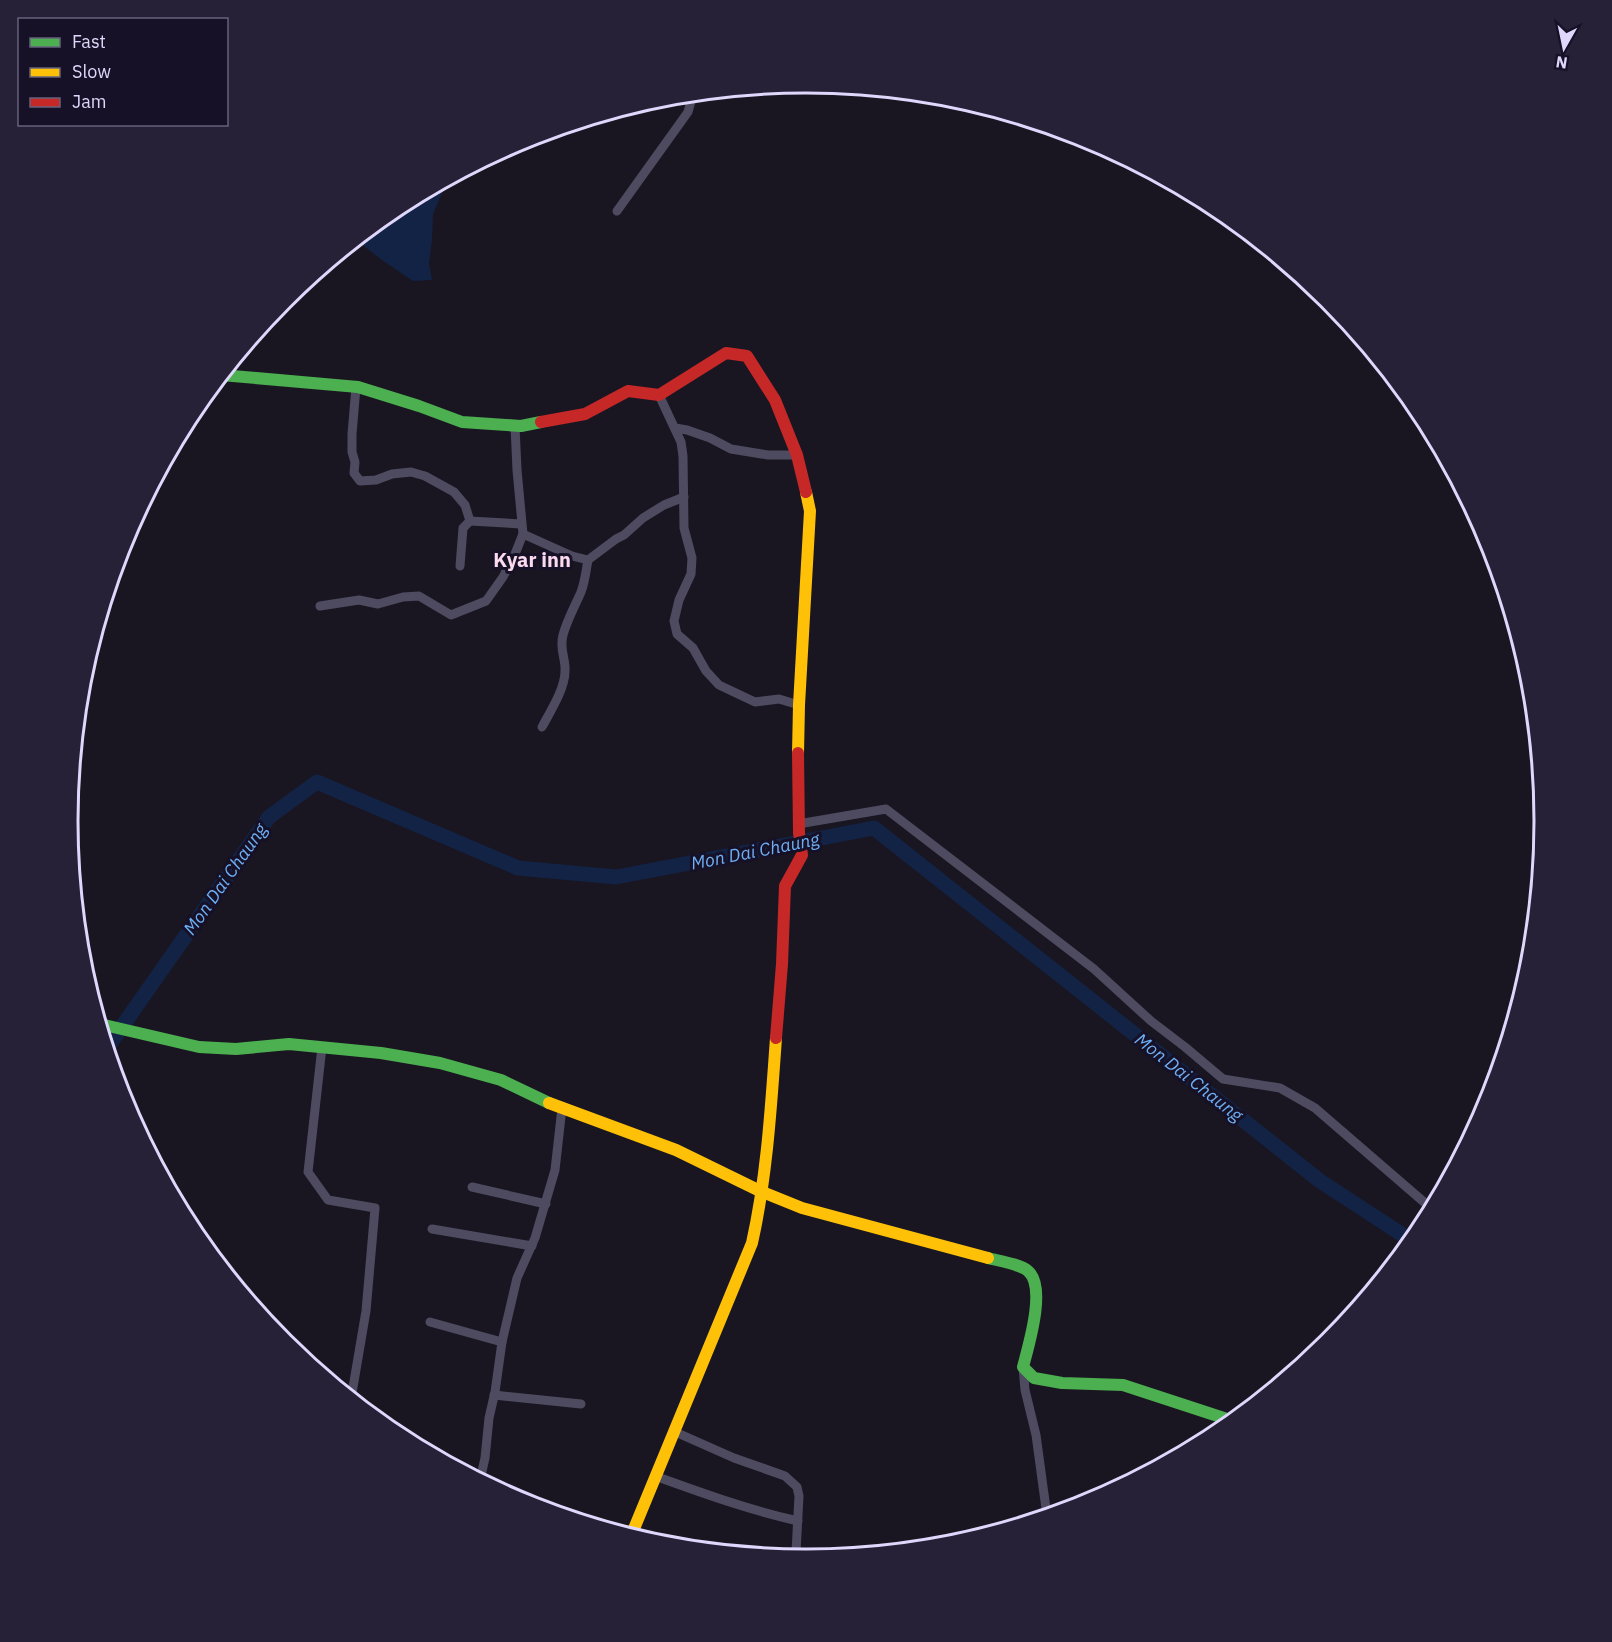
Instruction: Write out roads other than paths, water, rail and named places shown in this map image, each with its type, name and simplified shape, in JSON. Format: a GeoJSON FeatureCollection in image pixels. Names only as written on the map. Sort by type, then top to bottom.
{"type":"FeatureCollection","features":[{"type":"Feature","properties":{"kind":"street"},"geometry":{"type":"LineString","coordinates":[[617,211],[688,112],[691,102]]}},
{"type":"Feature","properties":{"kind":"street"},"geometry":{"type":"LineString","coordinates":[[230,376],[356,387],[462,422],[521,426],[585,414],[628,391],[659,395],[726,353],[747,356],[775,400],[797,455],[810,511],[799,705],[799,829],[802,855],[785,886],[782,964],[770,1126],[758,1217],[752,1243],[634,1528]]}},
{"type":"Feature","properties":{"kind":"street"},"geometry":{"type":"LineString","coordinates":[[356,387],[352,452],[355,462],[354,472],[360,481],[411,472],[425,476],[454,492],[465,505],[470,521]]}},
{"type":"Feature","properties":{"kind":"street"},"geometry":{"type":"LineString","coordinates":[[659,395],[681,442],[684,528],[692,558],[691,574],[679,600],[674,621],[678,634],[693,648],[706,671],[719,685],[755,702],[779,699],[799,705]]}},
{"type":"Feature","properties":{"kind":"street"},"geometry":{"type":"LineString","coordinates":[[320,606],[359,600],[378,604],[403,597],[419,596],[451,615],[486,601],[503,577],[523,534],[515,426]]}},
{"type":"Feature","properties":{"kind":"street"},"geometry":{"type":"LineString","coordinates":[[675,428],[710,438],[731,449],[768,455],[797,455]]}},
{"type":"Feature","properties":{"kind":"street"},"geometry":{"type":"LineString","coordinates":[[542,727],[563,681],[565,671],[561,652],[562,636],[574,604],[582,591],[588,560],[624,535],[643,518],[664,505],[684,497]]}},
{"type":"Feature","properties":{"kind":"street"},"geometry":{"type":"LineString","coordinates":[[460,566],[463,528],[470,521],[521,524]]}},
{"type":"Feature","properties":{"kind":"street"},"geometry":{"type":"LineString","coordinates":[[523,534],[572,556],[588,560]]}},
{"type":"Feature","properties":{"kind":"street"},"geometry":{"type":"LineString","coordinates":[[799,829],[886,809],[1094,969],[1151,1021],[1223,1079],[1280,1088],[1315,1108],[1425,1203]]}},
{"type":"Feature","properties":{"kind":"street"},"geometry":{"type":"LineString","coordinates":[[108,1026],[199,1047],[236,1049],[289,1044],[381,1053],[440,1063],[501,1080],[562,1108],[676,1150],[760,1191],[812,1211],[1024,1268],[1031,1272],[1035,1284],[1035,1317],[1023,1367],[1025,1390],[1036,1435],[1046,1508]]}},
{"type":"Feature","properties":{"kind":"street"},"geometry":{"type":"LineString","coordinates":[[322,1047],[308,1172],[328,1200],[375,1208],[366,1311],[352,1390]]}},
{"type":"Feature","properties":{"kind":"street"},"geometry":{"type":"LineString","coordinates":[[482,1473],[501,1342],[517,1278],[546,1204],[555,1170],[562,1108]]}},
{"type":"Feature","properties":{"kind":"street"},"geometry":{"type":"LineString","coordinates":[[472,1187],[546,1204]]}},
{"type":"Feature","properties":{"kind":"street"},"geometry":{"type":"LineString","coordinates":[[432,1228],[531,1246]]}},
{"type":"Feature","properties":{"kind":"street"},"geometry":{"type":"LineString","coordinates":[[430,1322],[501,1342]]}},
{"type":"Feature","properties":{"kind":"street"},"geometry":{"type":"LineString","coordinates":[[1023,1367],[1034,1378],[1062,1383],[1123,1385],[1222,1417]]}},
{"type":"Feature","properties":{"kind":"street"},"geometry":{"type":"LineString","coordinates":[[494,1395],[581,1404]]}},
{"type":"Feature","properties":{"kind":"street"},"geometry":{"type":"LineString","coordinates":[[673,1431],[734,1458],[785,1476],[797,1487],[799,1496],[796,1549]]}},
{"type":"Feature","properties":{"kind":"street"},"geometry":{"type":"LineString","coordinates":[[655,1476],[708,1496],[798,1521]]}},
{"type":"Feature","properties":{"kind":"water"},"geometry":{"type":"Polygon","coordinates":[[[443,190],[433,214],[429,264],[432,280],[413,281],[362,244],[443,190]]]}},
{"type":"Feature","properties":{"kind":"waterway","name":"Mon Dai Chaung"},"geometry":{"type":"LineString","coordinates":[[112,1040],[269,817],[317,782],[518,868],[616,877],[874,828],[1320,1181],[1404,1236]]}},
{"type":"Feature","properties":{"kind":"district","name":"Kyar inn"},"geometry":{"type":"Point","coordinates":[532,559]}}]}
